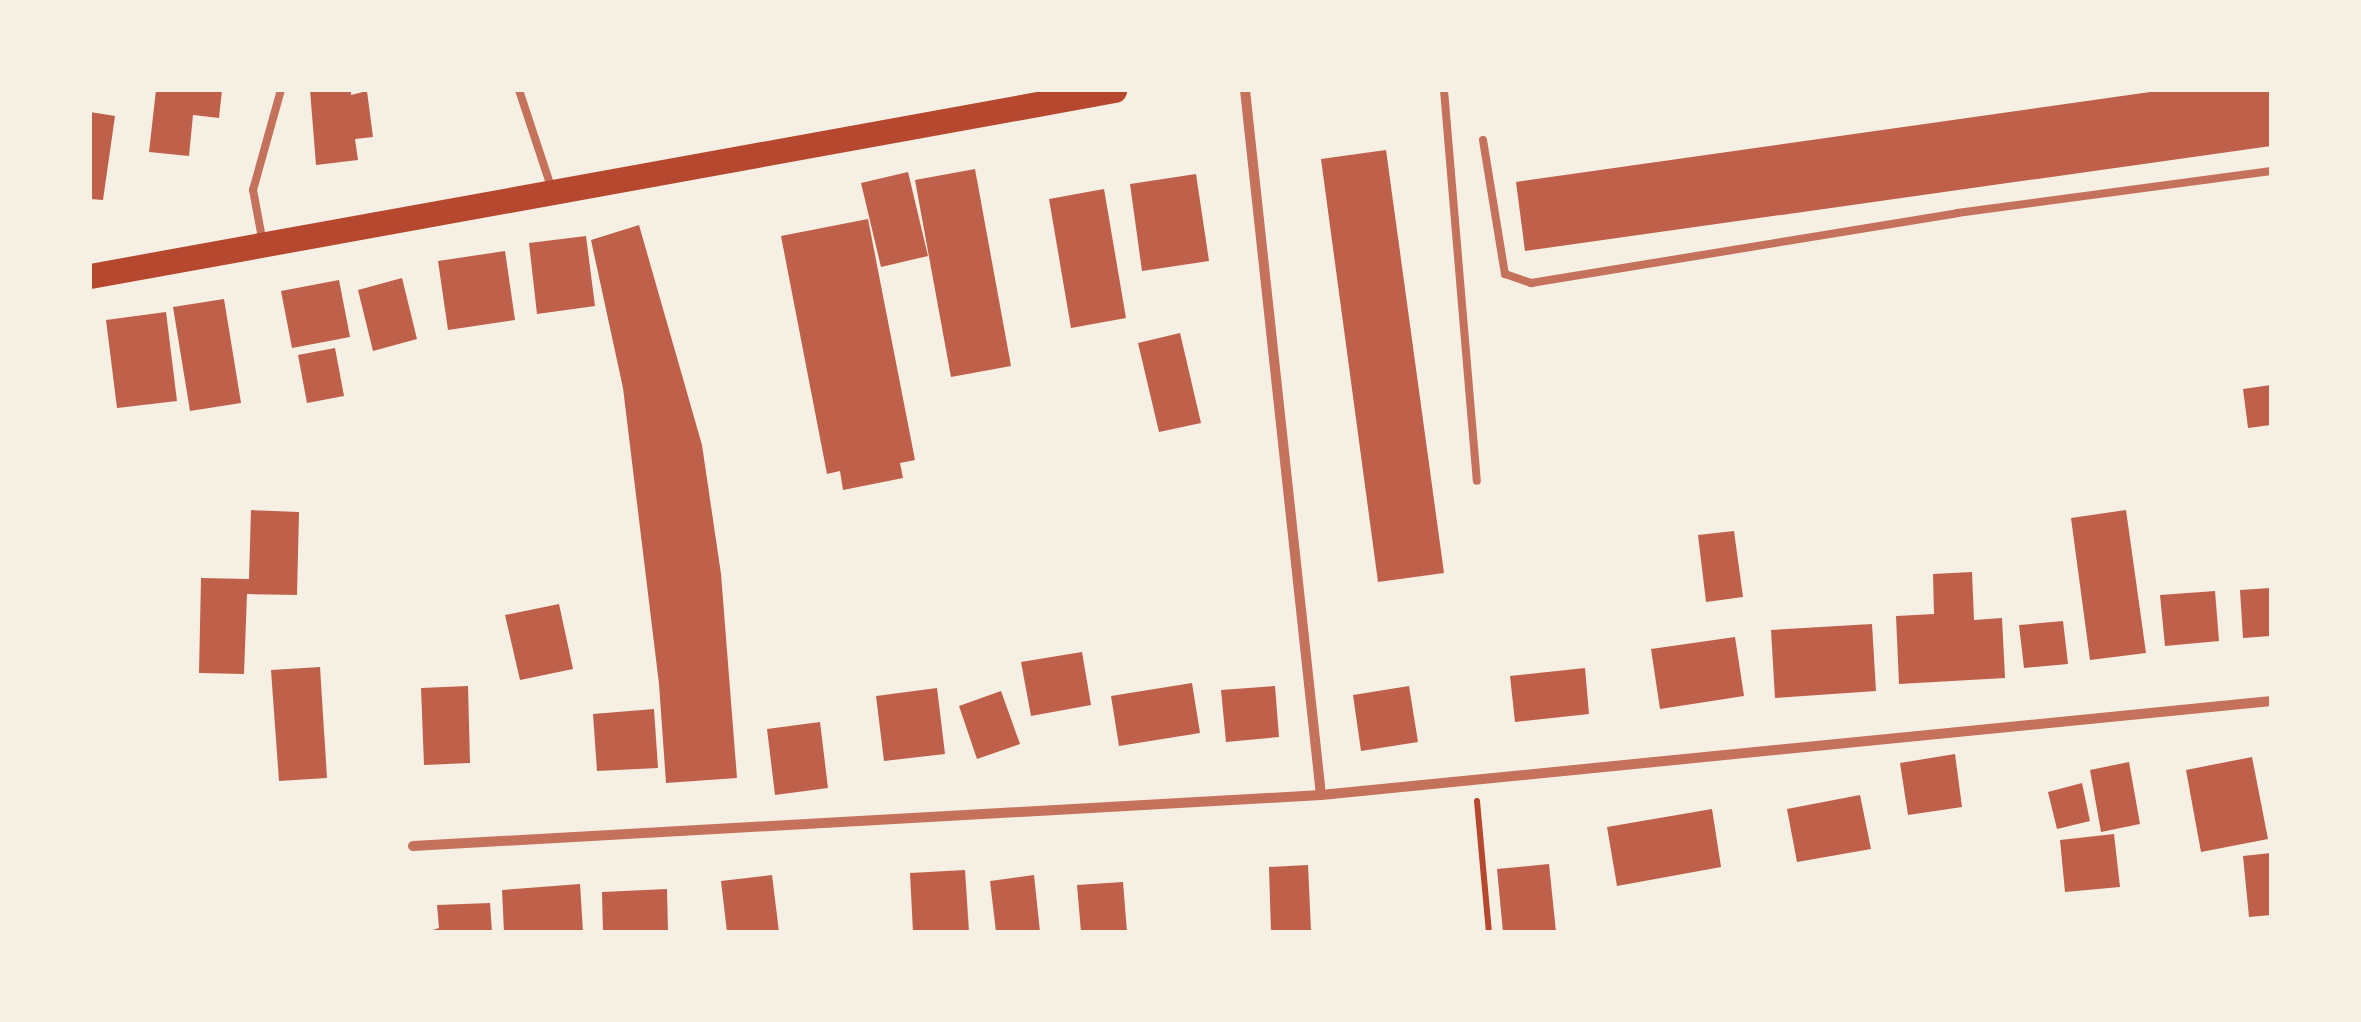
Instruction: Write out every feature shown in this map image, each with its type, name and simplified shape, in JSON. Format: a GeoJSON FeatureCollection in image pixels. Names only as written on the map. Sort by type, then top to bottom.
{"type":"FeatureCollection","features":[{"type":"Feature","properties":{"kind":"main road"},"geometry":{"type":"LineString","coordinates":[[90,276],[1114,90]]}},
{"type":"Feature","properties":{"kind":"street"},"geometry":{"type":"LineString","coordinates":[[1245,90],[1321,795]]}},
{"type":"Feature","properties":{"kind":"street"},"geometry":{"type":"LineString","coordinates":[[413,846],[1321,795],[2271,701]]}},
{"type":"Feature","properties":{"kind":"lane"},"geometry":{"type":"LineString","coordinates":[[262,242],[253,190],[280,90]]}},
{"type":"Feature","properties":{"kind":"lane"},"geometry":{"type":"LineString","coordinates":[[519,90],[552,192]]}},
{"type":"Feature","properties":{"kind":"lane"},"geometry":{"type":"LineString","coordinates":[[1444,90],[1478,482]]}},
{"type":"Feature","properties":{"kind":"lane"},"geometry":{"type":"LineString","coordinates":[[1484,140],[1505,274],[1530,283],[1958,213],[2271,171]]}},
{"type":"Feature","properties":{"kind":"path"},"geometry":{"type":"LineString","coordinates":[[1474,780],[1489,932]]}},
{"type":"Feature","properties":{"kind":"building"},"geometry":{"type":"Polygon","coordinates":[[[156,90],[222,90],[219,118],[193,115],[189,156],[149,152],[156,90]]]}},
{"type":"Feature","properties":{"kind":"building"},"geometry":{"type":"Polygon","coordinates":[[[310,90],[351,90],[351,95],[367,91],[373,137],[355,139],[358,160],[316,165],[310,90]]]}},
{"type":"Feature","properties":{"kind":"building"},"geometry":{"type":"Polygon","coordinates":[[[2164,90],[2271,90],[2271,146],[1525,251],[1516,182],[2164,90]]]}},
{"type":"Feature","properties":{"kind":"building"},"geometry":{"type":"Polygon","coordinates":[[[90,112],[115,116],[103,200],[90,199],[90,112]]]}},
{"type":"Feature","properties":{"kind":"building"},"geometry":{"type":"Polygon","coordinates":[[[1386,150],[1444,573],[1378,582],[1321,159],[1386,150]]]}},
{"type":"Feature","properties":{"kind":"building"},"geometry":{"type":"Polygon","coordinates":[[[975,169],[1011,366],[951,377],[915,180],[975,169]]]}},
{"type":"Feature","properties":{"kind":"building"},"geometry":{"type":"Polygon","coordinates":[[[908,172],[928,256],[881,267],[861,183],[908,172]]]}},
{"type":"Feature","properties":{"kind":"building"},"geometry":{"type":"Polygon","coordinates":[[[1196,174],[1209,261],[1142,271],[1130,184],[1196,174]]]}},
{"type":"Feature","properties":{"kind":"building"},"geometry":{"type":"Polygon","coordinates":[[[1104,189],[1126,318],[1071,328],[1049,199],[1104,189]]]}},
{"type":"Feature","properties":{"kind":"building"},"geometry":{"type":"Polygon","coordinates":[[[868,219],[915,460],[900,463],[903,478],[843,490],[840,471],[827,474],[781,236],[868,219]]]}},
{"type":"Feature","properties":{"kind":"building"},"geometry":{"type":"Polygon","coordinates":[[[639,225],[702,445],[721,574],[737,778],[666,783],[659,684],[623,388],[591,240],[639,225]]]}},
{"type":"Feature","properties":{"kind":"building"},"geometry":{"type":"Polygon","coordinates":[[[586,236],[595,306],[537,314],[529,243],[586,236]]]}},
{"type":"Feature","properties":{"kind":"building"},"geometry":{"type":"Polygon","coordinates":[[[505,251],[515,320],[448,330],[438,261],[505,251]]]}},
{"type":"Feature","properties":{"kind":"building"},"geometry":{"type":"Polygon","coordinates":[[[402,278],[417,339],[373,351],[358,290],[402,278]]]}},
{"type":"Feature","properties":{"kind":"building"},"geometry":{"type":"Polygon","coordinates":[[[339,280],[350,337],[292,348],[281,291],[339,280]]]}},
{"type":"Feature","properties":{"kind":"building"},"geometry":{"type":"Polygon","coordinates":[[[224,299],[241,403],[190,411],[173,307],[224,299]]]}},
{"type":"Feature","properties":{"kind":"building"},"geometry":{"type":"Polygon","coordinates":[[[166,312],[177,401],[117,408],[106,320],[166,312]]]}},
{"type":"Feature","properties":{"kind":"building"},"geometry":{"type":"Polygon","coordinates":[[[1180,333],[1201,423],[1159,432],[1138,343],[1180,333]]]}},
{"type":"Feature","properties":{"kind":"building"},"geometry":{"type":"Polygon","coordinates":[[[335,348],[344,396],[307,403],[298,355],[335,348]]]}},
{"type":"Feature","properties":{"kind":"building"},"geometry":{"type":"Polygon","coordinates":[[[2271,385],[2271,425],[2248,428],[2243,389],[2271,385]]]}},
{"type":"Feature","properties":{"kind":"building"},"geometry":{"type":"Polygon","coordinates":[[[251,510],[299,512],[297,595],[247,594],[244,674],[199,673],[201,578],[249,579],[251,510]]]}},
{"type":"Feature","properties":{"kind":"building"},"geometry":{"type":"Polygon","coordinates":[[[2126,510],[2146,653],[2090,660],[2071,518],[2126,510]]]}},
{"type":"Feature","properties":{"kind":"building"},"geometry":{"type":"Polygon","coordinates":[[[1734,531],[1743,597],[1706,602],[1698,535],[1734,531]]]}},
{"type":"Feature","properties":{"kind":"building"},"geometry":{"type":"Polygon","coordinates":[[[1972,572],[1974,620],[2002,618],[2005,678],[1899,684],[1896,616],[1934,614],[1933,574],[1972,572]]]}},
{"type":"Feature","properties":{"kind":"building"},"geometry":{"type":"Polygon","coordinates":[[[2271,588],[2271,636],[2243,638],[2240,590],[2271,588]]]}},
{"type":"Feature","properties":{"kind":"building"},"geometry":{"type":"Polygon","coordinates":[[[2215,591],[2219,641],[2165,646],[2160,595],[2215,591]]]}},
{"type":"Feature","properties":{"kind":"building"},"geometry":{"type":"Polygon","coordinates":[[[559,604],[573,669],[520,680],[505,615],[559,604]]]}},
{"type":"Feature","properties":{"kind":"building"},"geometry":{"type":"Polygon","coordinates":[[[2063,621],[2068,664],[2024,668],[2019,625],[2063,621]]]}},
{"type":"Feature","properties":{"kind":"building"},"geometry":{"type":"Polygon","coordinates":[[[1872,624],[1876,691],[1775,698],[1771,630],[1872,624]]]}},
{"type":"Feature","properties":{"kind":"building"},"geometry":{"type":"Polygon","coordinates":[[[1735,637],[1744,696],[1660,709],[1651,649],[1735,637]]]}},
{"type":"Feature","properties":{"kind":"building"},"geometry":{"type":"Polygon","coordinates":[[[1082,652],[1091,705],[1031,716],[1021,662],[1082,652]]]}},
{"type":"Feature","properties":{"kind":"building"},"geometry":{"type":"Polygon","coordinates":[[[320,667],[327,778],[279,781],[271,670],[320,667]]]}},
{"type":"Feature","properties":{"kind":"building"},"geometry":{"type":"Polygon","coordinates":[[[1585,668],[1589,714],[1515,722],[1510,676],[1585,668]]]}},
{"type":"Feature","properties":{"kind":"building"},"geometry":{"type":"Polygon","coordinates":[[[1192,683],[1200,733],[1119,746],[1111,696],[1192,683]]]}},
{"type":"Feature","properties":{"kind":"building"},"geometry":{"type":"Polygon","coordinates":[[[468,686],[470,763],[424,765],[421,688],[468,686]]]}},
{"type":"Feature","properties":{"kind":"building"},"geometry":{"type":"Polygon","coordinates":[[[1275,686],[1279,737],[1226,742],[1221,690],[1275,686]]]}},
{"type":"Feature","properties":{"kind":"building"},"geometry":{"type":"Polygon","coordinates":[[[1409,686],[1418,742],[1361,751],[1353,695],[1409,686]]]}},
{"type":"Feature","properties":{"kind":"building"},"geometry":{"type":"Polygon","coordinates":[[[937,688],[945,754],[884,761],[876,696],[937,688]]]}},
{"type":"Feature","properties":{"kind":"building"},"geometry":{"type":"Polygon","coordinates":[[[1001,691],[1020,744],[977,759],[959,706],[1001,691]]]}},
{"type":"Feature","properties":{"kind":"building"},"geometry":{"type":"Polygon","coordinates":[[[654,709],[658,768],[597,771],[593,714],[654,709]]]}},
{"type":"Feature","properties":{"kind":"building"},"geometry":{"type":"Polygon","coordinates":[[[820,722],[828,788],[775,795],[767,729],[820,722]]]}},
{"type":"Feature","properties":{"kind":"building"},"geometry":{"type":"Polygon","coordinates":[[[1955,754],[1962,807],[1908,815],[1900,763],[1955,754]]]}},
{"type":"Feature","properties":{"kind":"building"},"geometry":{"type":"Polygon","coordinates":[[[2252,757],[2268,839],[2201,852],[2186,770],[2252,757]]]}},
{"type":"Feature","properties":{"kind":"building"},"geometry":{"type":"Polygon","coordinates":[[[2129,762],[2140,824],[2101,832],[2090,770],[2129,762]]]}},
{"type":"Feature","properties":{"kind":"building"},"geometry":{"type":"Polygon","coordinates":[[[2082,783],[2090,821],[2057,829],[2048,792],[2082,783]]]}},
{"type":"Feature","properties":{"kind":"building"},"geometry":{"type":"Polygon","coordinates":[[[1860,795],[1871,849],[1797,862],[1787,809],[1860,795]]]}},
{"type":"Feature","properties":{"kind":"building"},"geometry":{"type":"Polygon","coordinates":[[[1712,809],[1721,867],[1617,886],[1607,827],[1712,809]]]}},
{"type":"Feature","properties":{"kind":"building"},"geometry":{"type":"Polygon","coordinates":[[[2114,834],[2120,887],[2065,892],[2060,840],[2114,834]]]}},
{"type":"Feature","properties":{"kind":"building"},"geometry":{"type":"Polygon","coordinates":[[[2271,853],[2271,915],[2249,917],[2243,856],[2271,853]]]}},
{"type":"Feature","properties":{"kind":"building"},"geometry":{"type":"Polygon","coordinates":[[[1549,864],[1556,932],[1503,932],[1497,869],[1549,864]]]}},
{"type":"Feature","properties":{"kind":"building"},"geometry":{"type":"Polygon","coordinates":[[[1308,865],[1311,931],[1271,932],[1269,867],[1308,865]]]}},
{"type":"Feature","properties":{"kind":"building"},"geometry":{"type":"Polygon","coordinates":[[[965,870],[969,932],[913,932],[910,873],[965,870]]]}},
{"type":"Feature","properties":{"kind":"building"},"geometry":{"type":"Polygon","coordinates":[[[772,875],[779,932],[727,932],[721,881],[772,875]]]}},
{"type":"Feature","properties":{"kind":"building"},"geometry":{"type":"Polygon","coordinates":[[[1034,875],[1040,932],[996,932],[990,881],[1034,875]]]}},
{"type":"Feature","properties":{"kind":"building"},"geometry":{"type":"Polygon","coordinates":[[[1123,882],[1127,932],[1081,932],[1077,885],[1123,882]]]}},
{"type":"Feature","properties":{"kind":"building"},"geometry":{"type":"Polygon","coordinates":[[[580,884],[583,932],[504,932],[502,890],[580,884]]]}},
{"type":"Feature","properties":{"kind":"building"},"geometry":{"type":"Polygon","coordinates":[[[667,889],[668,932],[603,932],[602,892],[667,889]]]}},
{"type":"Feature","properties":{"kind":"building"},"geometry":{"type":"Polygon","coordinates":[[[490,903],[492,932],[426,932],[439,928],[437,905],[490,903]]]}}]}
